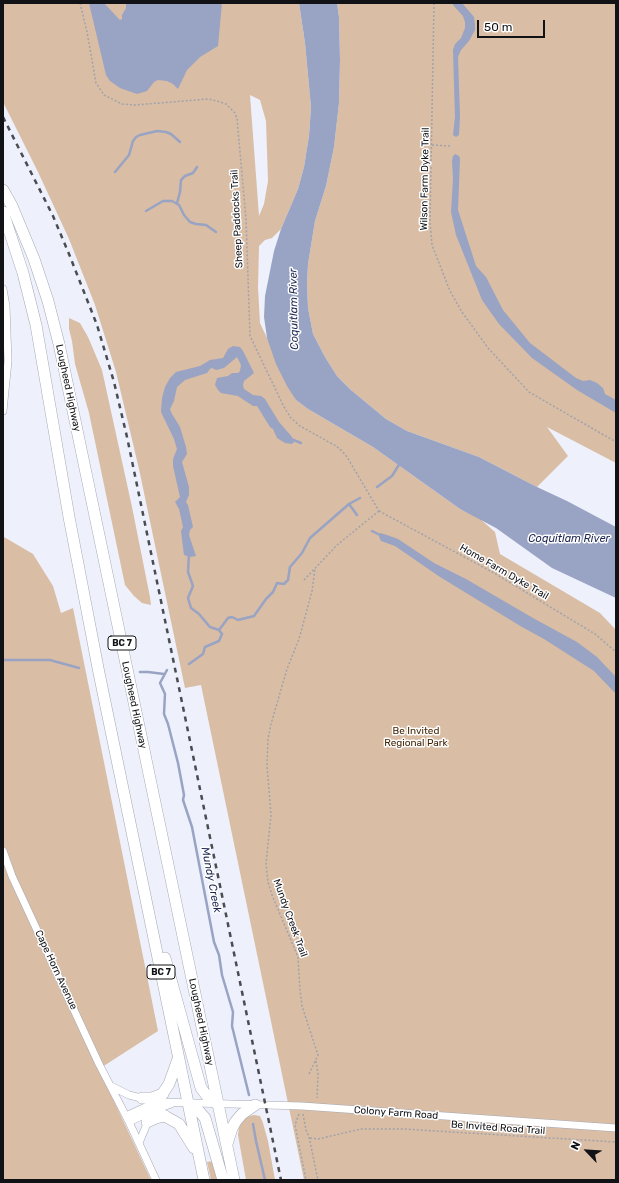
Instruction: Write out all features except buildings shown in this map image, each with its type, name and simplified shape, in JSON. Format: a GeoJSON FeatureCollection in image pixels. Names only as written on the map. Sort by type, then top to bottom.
{"type":"FeatureCollection","features":[{"type":"Feature","properties":{"kind":"main road","name":"Lougheed Highway"},"geometry":{"type":"LineString","coordinates":[[3,190],[12,206],[36,267],[48,301],[59,344],[234,1180]]}},
{"type":"Feature","properties":{"kind":"main road","name":"Lougheed Highway"},"geometry":{"type":"LineString","coordinates":[[3,212],[23,273],[36,325],[86,610],[204,1180]]}},
{"type":"Feature","properties":{"kind":"main road"},"geometry":{"type":"LineString","coordinates":[[143,889],[201,1088],[207,1096],[217,1104]]}},
{"type":"Feature","properties":{"kind":"main road"},"geometry":{"type":"LineString","coordinates":[[158,1102],[172,1078],[178,1056]]}},
{"type":"Feature","properties":{"kind":"main road"},"geometry":{"type":"LineString","coordinates":[[142,1098],[152,1098],[158,1102],[165,1116],[180,1125],[200,1159]]}},
{"type":"Feature","properties":{"kind":"main road"},"geometry":{"type":"LineString","coordinates":[[188,1104],[198,1110],[205,1118],[223,1180]]}},
{"type":"Feature","properties":{"kind":"main road"},"geometry":{"type":"LineString","coordinates":[[227,1146],[232,1128],[236,1121],[242,1114],[255,1105]]}},
{"type":"Feature","properties":{"kind":"main road"},"geometry":{"type":"LineString","coordinates":[[147,1122],[165,1116]]}},
{"type":"Feature","properties":{"kind":"street"},"geometry":{"type":"LineString","coordinates":[[3,289],[6,306],[8,361],[3,411]]}},
{"type":"Feature","properties":{"kind":"street","name":"Cape Horn Avenue"},"geometry":{"type":"LineString","coordinates":[[3,851],[22,898],[99,1064],[112,1086],[156,1180]]}},
{"type":"Feature","properties":{"kind":"street"},"geometry":{"type":"LineString","coordinates":[[112,1086],[126,1093],[142,1098]]}},
{"type":"Feature","properties":{"kind":"street","name":"Colony Farm Road"},"geometry":{"type":"LineString","coordinates":[[127,1119],[158,1102],[302,1106],[616,1128]]}},
{"type":"Feature","properties":{"kind":"street"},"geometry":{"type":"LineString","coordinates":[[139,1143],[147,1122],[158,1102]]}},
{"type":"Feature","properties":{"kind":"path","name":"Sheep Paddocks Trail"},"geometry":{"type":"LineString","coordinates":[[80,3],[96,83],[104,95],[122,104],[135,105],[208,99],[226,104],[235,113],[237,119],[246,219],[250,336],[284,407],[291,418],[300,426],[336,446],[342,451],[379,511]]}},
{"type":"Feature","properties":{"kind":"path","name":"Wilson Farm Dyke Trail"},"geometry":{"type":"LineString","coordinates":[[434,3],[430,222],[432,245],[450,291],[462,312],[488,348],[529,392],[616,442]]}},
{"type":"Feature","properties":{"kind":"path"},"geometry":{"type":"LineString","coordinates":[[432,145],[450,146]]}},
{"type":"Feature","properties":{"kind":"path"},"geometry":{"type":"LineString","coordinates":[[304,580],[337,545],[379,511]]}},
{"type":"Feature","properties":{"kind":"path","name":"Home Farm Dyke Trail"},"geometry":{"type":"LineString","coordinates":[[379,511],[494,573],[595,634],[616,652]]}},
{"type":"Feature","properties":{"kind":"path","name":"Mundy Creek Trail"},"geometry":{"type":"LineString","coordinates":[[315,569],[306,617],[278,698],[268,739],[267,765],[271,821],[266,864],[268,882],[272,895],[298,957],[302,1006],[318,1054],[316,1060],[318,1074],[317,1098]]}},
{"type":"Feature","properties":{"kind":"path"},"geometry":{"type":"LineString","coordinates":[[309,1074],[316,1060]]}},
{"type":"Feature","properties":{"kind":"path"},"geometry":{"type":"LineString","coordinates":[[302,1106],[318,1180]]}},
{"type":"Feature","properties":{"kind":"path"},"geometry":{"type":"LineString","coordinates":[[302,1106],[295,1125],[306,1180]]}},
{"type":"Feature","properties":{"kind":"path","name":"Be Invited Road Trail"},"geometry":{"type":"LineString","coordinates":[[310,1138],[318,1139],[361,1128],[616,1142]]}},
{"type":"Feature","properties":{"kind":"green space","name":"Be Invited Regional Park"},"geometry":{"type":"Polygon","coordinates":[[[3,3],[299,3],[305,43],[311,107],[309,136],[304,167],[298,189],[281,229],[272,238],[265,240],[259,246],[258,288],[260,323],[296,400],[308,409],[373,447],[460,509],[479,518],[495,532],[500,554],[600,613],[616,630],[616,1180],[304,1180],[201,685],[185,688],[139,469],[116,372],[95,305],[69,239],[3,102],[3,3]],[[250,95],[259,216],[264,204],[268,181],[266,121],[260,100],[250,95]]]}},
{"type":"Feature","properties":{"kind":"green space"},"geometry":{"type":"Polygon","coordinates":[[[337,3],[616,3],[616,463],[547,427],[568,456],[537,487],[479,457],[407,431],[386,419],[351,390],[337,376],[325,357],[313,334],[308,308],[307,283],[308,264],[315,221],[326,186],[334,147],[339,103],[340,60],[339,17],[337,3]]]}},
{"type":"Feature","properties":{"kind":"green space"},"geometry":{"type":"Polygon","coordinates":[[[69,318],[80,323],[88,337],[102,370],[132,507],[151,605],[142,603],[125,585],[89,413],[75,364],[69,329],[69,318]]]}},
{"type":"Feature","properties":{"kind":"green space"},"geometry":{"type":"Polygon","coordinates":[[[4,537],[33,554],[53,586],[61,613],[73,608],[158,1031],[99,1069],[151,1180],[3,1180],[4,537]]]}},
{"type":"Feature","properties":{"kind":"green space"},"geometry":{"type":"Polygon","coordinates":[[[254,1115],[260,1116],[263,1123],[275,1180],[246,1180],[238,1135],[241,1122],[246,1117],[254,1115]]]}},
{"type":"Feature","properties":{"kind":"green space"},"geometry":{"type":"Polygon","coordinates":[[[214,1161],[219,1180],[211,1180],[207,1162],[214,1161]]]}},
{"type":"Feature","properties":{"kind":"water"},"geometry":{"type":"Polygon","coordinates":[[[89,3],[104,3],[120,20],[122,19],[122,15],[126,8],[126,3],[222,3],[218,46],[200,57],[187,70],[178,89],[167,81],[158,80],[154,82],[147,91],[137,94],[120,88],[110,81],[106,75],[89,3]]]}},
{"type":"Feature","properties":{"kind":"water","name":"Coquitlam River"},"geometry":{"type":"Polygon","coordinates":[[[299,3],[337,3],[339,17],[339,103],[334,147],[326,186],[315,221],[308,264],[307,283],[308,308],[313,334],[325,357],[337,376],[351,390],[386,419],[407,431],[479,457],[616,527],[616,598],[552,568],[496,528],[460,509],[373,447],[308,409],[296,400],[287,386],[276,364],[267,338],[264,317],[265,296],[274,251],[281,229],[298,189],[304,167],[309,136],[311,107],[305,43],[299,3]]]}},
{"type":"Feature","properties":{"kind":"water"},"geometry":{"type":"Polygon","coordinates":[[[453,3],[462,3],[474,17],[475,25],[475,30],[458,57],[460,116],[459,135],[456,137],[453,135],[455,117],[453,50],[455,44],[461,38],[465,28],[465,22],[463,16],[453,5],[453,3]]]}},
{"type":"Feature","properties":{"kind":"water"},"geometry":{"type":"Polygon","coordinates":[[[455,154],[459,156],[460,159],[458,210],[476,266],[486,277],[503,310],[530,343],[576,378],[583,381],[590,380],[603,388],[605,394],[616,400],[616,413],[577,390],[532,358],[499,324],[482,300],[456,235],[451,212],[453,179],[452,161],[455,154]]]}},
{"type":"Feature","properties":{"kind":"water"},"geometry":{"type":"Polygon","coordinates":[[[233,346],[240,347],[254,373],[244,381],[244,389],[253,395],[261,396],[265,399],[279,422],[292,437],[294,442],[292,444],[285,443],[277,438],[273,429],[270,427],[257,406],[253,406],[238,396],[221,393],[218,390],[215,385],[217,378],[228,376],[232,373],[238,373],[240,371],[241,365],[237,357],[224,368],[216,370],[212,368],[207,373],[185,380],[177,387],[174,401],[170,409],[180,427],[187,454],[182,462],[189,487],[189,495],[186,502],[193,527],[190,530],[189,535],[196,556],[190,557],[184,555],[181,531],[183,527],[179,509],[175,502],[180,497],[173,466],[173,459],[177,449],[174,439],[161,412],[162,398],[165,387],[170,378],[176,372],[200,366],[210,360],[223,358],[228,349],[233,346]]]}},
{"type":"Feature","properties":{"kind":"water"},"geometry":{"type":"Polygon","coordinates":[[[380,533],[398,539],[434,563],[466,579],[577,642],[597,657],[616,677],[616,694],[594,671],[544,639],[440,577],[395,546],[381,541],[379,537],[380,533]]]}},
{"type":"Feature","properties":{"kind":"waterway"},"geometry":{"type":"LineString","coordinates":[[115,172],[129,155],[133,141],[140,135],[157,131],[166,132],[171,134],[180,142]]}},
{"type":"Feature","properties":{"kind":"waterway"},"geometry":{"type":"LineString","coordinates":[[177,203],[181,180],[185,176],[193,173],[197,167]]}},
{"type":"Feature","properties":{"kind":"waterway"},"geometry":{"type":"LineString","coordinates":[[146,211],[163,201],[172,201],[179,205],[184,215],[190,222],[206,225],[216,232]]}},
{"type":"Feature","properties":{"kind":"waterway"},"geometry":{"type":"LineString","coordinates":[[291,439],[301,443]]}},
{"type":"Feature","properties":{"kind":"waterway"},"geometry":{"type":"LineString","coordinates":[[377,487],[392,476],[400,463]]}},
{"type":"Feature","properties":{"kind":"waterway"},"geometry":{"type":"LineString","coordinates":[[189,664],[203,654],[205,647],[219,641],[222,634],[219,630],[228,618],[232,617],[238,620],[254,616],[273,592],[277,583],[284,584],[288,580],[290,567],[302,553],[310,538],[349,504],[360,498]]}},
{"type":"Feature","properties":{"kind":"waterway"},"geometry":{"type":"LineString","coordinates":[[349,504],[357,515]]}},
{"type":"Feature","properties":{"kind":"waterway"},"geometry":{"type":"LineString","coordinates":[[372,531],[382,536]]}},
{"type":"Feature","properties":{"kind":"waterway"},"geometry":{"type":"LineString","coordinates":[[189,554],[188,572],[193,586],[188,598],[191,608],[199,614],[210,627],[219,630]]}},
{"type":"Feature","properties":{"kind":"waterway"},"geometry":{"type":"LineString","coordinates":[[3,660],[50,660],[79,668]]}},
{"type":"Feature","properties":{"kind":"waterway","name":"Mundy Creek"},"geometry":{"type":"LineString","coordinates":[[167,670],[160,683],[165,694],[164,714],[178,763],[184,795],[183,800],[192,827],[214,942],[219,955],[222,975],[233,1012],[232,1026],[249,1095]]}},
{"type":"Feature","properties":{"kind":"waterway"},"geometry":{"type":"LineString","coordinates":[[140,672],[164,674]]}},
{"type":"Feature","properties":{"kind":"waterway","name":"Mundy Creek"},"geometry":{"type":"LineString","coordinates":[[253,1124],[265,1180]]}},
{"type":"Feature","properties":{"kind":"railway"},"geometry":{"type":"LineString","coordinates":[[3,117],[53,216],[69,254],[97,325],[114,382],[127,437],[281,1180]]}}]}
